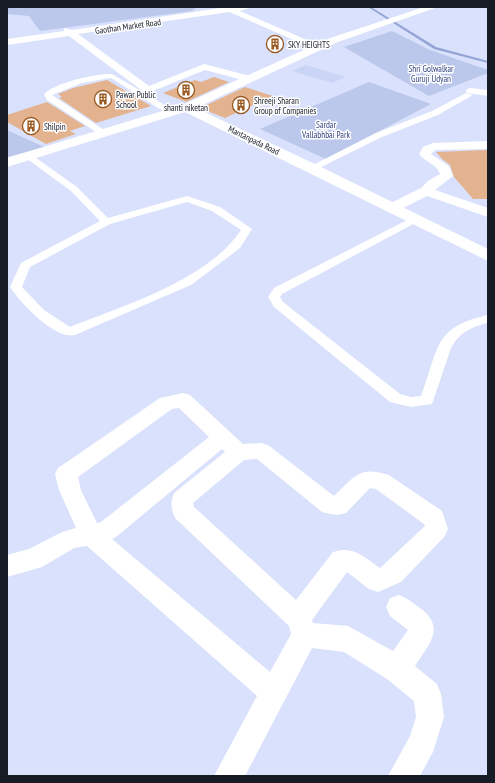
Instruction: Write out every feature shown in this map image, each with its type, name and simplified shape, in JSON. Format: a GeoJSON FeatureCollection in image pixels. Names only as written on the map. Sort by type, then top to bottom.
{"type":"FeatureCollection","features":[{"type":"Feature","properties":{"kind":"street","name":"Gaothan Market Road"},"geometry":{"type":"LineString","coordinates":[[9,40],[69,32],[222,7]]}},
{"type":"Feature","properties":{"kind":"street","name":"Gaothan Market Road"},"geometry":{"type":"LineString","coordinates":[[207,10],[248,7]]}},
{"type":"Feature","properties":{"kind":"street"},"geometry":{"type":"LineString","coordinates":[[409,18],[433,7]]}},
{"type":"Feature","properties":{"kind":"street"},"geometry":{"type":"LineString","coordinates":[[230,9],[318,47]]}},
{"type":"Feature","properties":{"kind":"street"},"geometry":{"type":"LineString","coordinates":[[7,163],[179,111],[318,47],[342,44],[409,18],[443,9]]}},
{"type":"Feature","properties":{"kind":"street"},"geometry":{"type":"LineString","coordinates":[[69,32],[148,90],[204,67],[250,79]]}},
{"type":"Feature","properties":{"kind":"street"},"geometry":{"type":"LineString","coordinates":[[104,134],[50,98],[48,94],[93,79],[112,76],[179,111]]}},
{"type":"Feature","properties":{"kind":"street"},"geometry":{"type":"LineString","coordinates":[[312,168],[379,135],[435,113],[470,93],[488,93]]}},
{"type":"Feature","properties":{"kind":"street","name":"Mantanpada Road"},"geometry":{"type":"LineString","coordinates":[[179,111],[312,168],[488,256]]}},
{"type":"Feature","properties":{"kind":"street"},"geometry":{"type":"LineString","coordinates":[[392,208],[446,178],[447,171],[444,166],[428,158],[425,154],[427,150],[433,147],[488,145]]}},
{"type":"Feature","properties":{"kind":"street"},"geometry":{"type":"LineString","coordinates":[[29,156],[74,189],[106,222]]}},
{"type":"Feature","properties":{"kind":"street"},"geometry":{"type":"LineString","coordinates":[[431,187],[488,202]]}},
{"type":"Feature","properties":{"kind":"street"},"geometry":{"type":"LineString","coordinates":[[431,187],[488,213]]}},
{"type":"Feature","properties":{"kind":"street"},"geometry":{"type":"LineString","coordinates":[[187,199],[216,209],[247,229],[236,246],[187,283],[70,332],[52,323],[28,305],[16,287],[25,265],[106,222],[187,199]]}},
{"type":"Feature","properties":{"kind":"street"},"geometry":{"type":"LineString","coordinates":[[415,219],[278,291],[274,297],[278,304],[395,398],[406,402],[419,402],[427,400],[435,382],[444,348],[455,330],[476,320],[488,319]]}},
{"type":"Feature","properties":{"kind":"street"},"geometry":{"type":"LineString","coordinates":[[239,452],[183,400],[166,403],[66,474],[70,490],[91,535],[274,693]]}},
{"type":"Feature","properties":{"kind":"street"},"geometry":{"type":"LineString","coordinates":[[7,566],[34,559],[70,539],[108,530],[223,437]]}},
{"type":"Feature","properties":{"kind":"street"},"geometry":{"type":"LineString","coordinates":[[229,776],[274,693],[302,626],[341,560],[350,560],[378,581],[392,574],[437,528],[434,518],[381,481],[366,479],[338,506],[330,505],[261,450],[239,452],[182,500],[183,512],[302,626],[348,639],[398,669],[427,694],[430,717],[423,742],[403,776]]}},
{"type":"Feature","properties":{"kind":"street"},"geometry":{"type":"LineString","coordinates":[[398,669],[421,633],[421,624],[399,607]]}},
{"type":"Feature","properties":{"kind":"shaded area"},"geometry":{"type":"Polygon","coordinates":[[[306,65],[345,77],[332,83],[292,71],[306,65]]]}},
{"type":"Feature","properties":{"kind":"green space"},"geometry":{"type":"Polygon","coordinates":[[[7,7],[196,8],[192,11],[40,31],[29,16],[7,14],[7,7]]]}},
{"type":"Feature","properties":{"kind":"green space","name":"Shri Golwalkar Guruji Udyan"},"geometry":{"type":"Polygon","coordinates":[[[392,31],[430,50],[488,70],[488,73],[429,96],[344,47],[392,31]]]}},
{"type":"Feature","properties":{"kind":"green space","name":"Sardar Vallabhbai Park"},"geometry":{"type":"Polygon","coordinates":[[[369,82],[431,104],[326,159],[260,129],[369,82]]]}},
{"type":"Feature","properties":{"kind":"green space"},"geometry":{"type":"Polygon","coordinates":[[[7,130],[44,147],[7,157],[7,130]]]}},
{"type":"Feature","properties":{"kind":"building","name":"shanti niketan"},"geometry":{"type":"Polygon","coordinates":[[[214,77],[229,82],[186,102],[163,93],[195,80],[201,82],[214,77]]]}},
{"type":"Feature","properties":{"kind":"building","name":"Pawar Public School"},"geometry":{"type":"Polygon","coordinates":[[[107,80],[151,106],[96,123],[59,98],[62,97],[58,94],[73,88],[107,80]]]}},
{"type":"Feature","properties":{"kind":"building"},"geometry":{"type":"Polygon","coordinates":[[[245,87],[273,96],[225,118],[200,108],[245,87]]]}},
{"type":"Feature","properties":{"kind":"building","name":"Shilpin"},"geometry":{"type":"Polygon","coordinates":[[[47,102],[85,126],[70,131],[76,134],[46,144],[7,122],[7,115],[47,102]]]}},
{"type":"Feature","properties":{"kind":"building"},"geometry":{"type":"Polygon","coordinates":[[[488,150],[488,199],[473,199],[454,177],[450,165],[436,152],[488,150]]]}},
{"type":"Feature","properties":{"kind":"waterway"},"geometry":{"type":"LineString","coordinates":[[369,7],[435,48],[488,62]]}},
{"type":"Feature","properties":{"kind":"place","name":"SKY HEIGHTS"},"geometry":{"type":"Point","coordinates":[275,44]}},
{"type":"Feature","properties":{"kind":"place","name":"shanti niketan"},"geometry":{"type":"Point","coordinates":[186,90]}},
{"type":"Feature","properties":{"kind":"place","name":"Pawar Public School"},"geometry":{"type":"Point","coordinates":[103,99]}},
{"type":"Feature","properties":{"kind":"place","name":"Shreeji Sharan Group of Companies"},"geometry":{"type":"Point","coordinates":[241,105]}},
{"type":"Feature","properties":{"kind":"place","name":"Shilpin"},"geometry":{"type":"Point","coordinates":[31,126]}}]}
